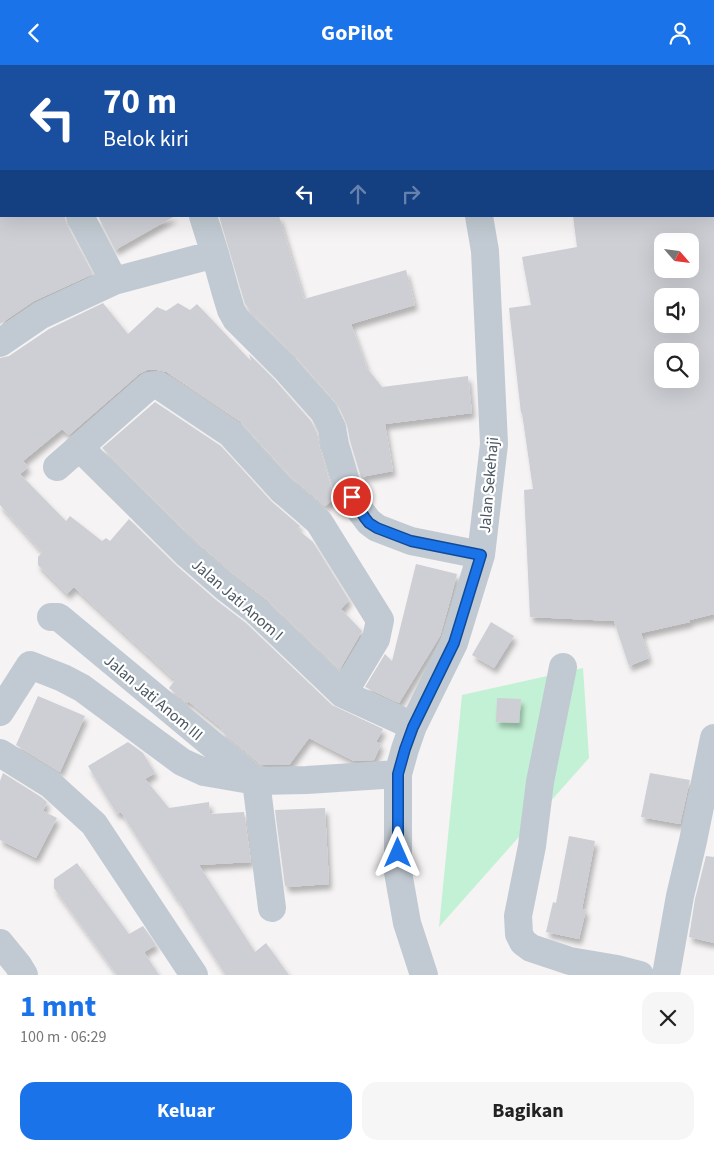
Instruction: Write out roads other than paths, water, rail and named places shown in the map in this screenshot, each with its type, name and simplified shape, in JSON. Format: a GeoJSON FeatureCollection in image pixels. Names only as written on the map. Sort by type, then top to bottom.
{"type":"FeatureCollection","features":[{"type":"Feature","properties":{"kind":"street"},"geometry":{"type":"LineString","coordinates":[[81,217],[114,281]]}},
{"type":"Feature","properties":{"kind":"street"},"geometry":{"type":"LineString","coordinates":[[203,217],[231,310],[236,319],[285,368],[324,413],[332,428],[346,482],[356,503],[369,523],[411,541],[481,555]]}},
{"type":"Feature","properties":{"kind":"street","name":"Jalan Sekehaji"},"geometry":{"type":"LineString","coordinates":[[424,975],[407,923],[398,872],[398,774],[413,727],[454,643],[481,555],[494,444],[485,251],[479,217]]}},
{"type":"Feature","properties":{"kind":"street"},"geometry":{"type":"LineString","coordinates":[[0,343],[41,315],[114,281],[215,254]]}},
{"type":"Feature","properties":{"kind":"street"},"geometry":{"type":"LineString","coordinates":[[57,467],[149,386],[158,385],[231,433],[282,490],[319,523],[380,620],[376,639],[344,694]]}},
{"type":"Feature","properties":{"kind":"street","name":"Jalan Jati Anom I"},"geometry":{"type":"LineString","coordinates":[[80,448],[187,554],[256,611],[344,694],[413,727]]}},
{"type":"Feature","properties":{"kind":"street","name":"Jalan Jati Anom III"},"geometry":{"type":"LineString","coordinates":[[51,617],[58,617],[256,781]]}},
{"type":"Feature","properties":{"kind":"street"},"geometry":{"type":"LineString","coordinates":[[0,711],[30,665],[82,688],[182,762],[204,772],[256,781],[307,780],[398,774]]}},
{"type":"Feature","properties":{"kind":"street"},"geometry":{"type":"LineString","coordinates":[[563,667],[540,782],[532,846],[518,916],[519,934],[523,942],[531,949],[570,961],[640,975]]}},
{"type":"Feature","properties":{"kind":"street"},"geometry":{"type":"LineString","coordinates":[[666,975],[680,895],[714,738]]}},
{"type":"Feature","properties":{"kind":"street"},"geometry":{"type":"LineString","coordinates":[[0,753],[50,783],[94,824],[194,975]]}},
{"type":"Feature","properties":{"kind":"street"},"geometry":{"type":"LineString","coordinates":[[256,781],[272,908]]}},
{"type":"Feature","properties":{"kind":"street"},"geometry":{"type":"LineString","coordinates":[[0,943],[24,975]]}}]}
